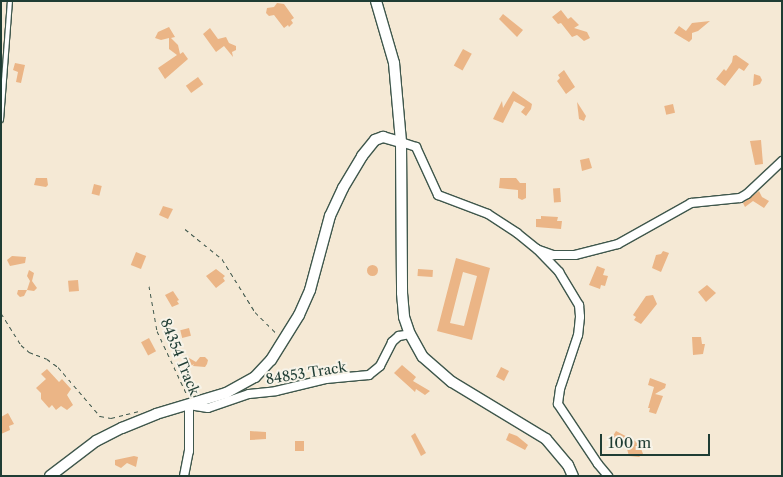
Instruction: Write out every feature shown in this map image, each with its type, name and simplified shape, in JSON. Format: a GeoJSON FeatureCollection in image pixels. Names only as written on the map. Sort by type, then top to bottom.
{"type":"FeatureCollection","features":[{"type":"Feature","properties":{"kind":"street"},"geometry":{"type":"LineString","coordinates":[[376,1],[394,63],[401,142],[402,293],[404,317],[410,334],[423,357],[452,382],[546,439],[568,465],[573,476]]}},
{"type":"Feature","properties":{"kind":"street"},"geometry":{"type":"LineString","coordinates":[[50,476],[96,441],[122,428],[156,414],[226,393],[255,377],[271,360],[300,315],[310,290],[330,216],[343,188],[368,146],[399,123]]}},
{"type":"Feature","properties":{"kind":"street"},"geometry":{"type":"LineString","coordinates":[[383,136],[416,147],[438,195],[488,214],[537,249],[559,272],[579,306],[580,326],[560,389],[558,404],[608,476]]}},
{"type":"Feature","properties":{"kind":"street"},"geometry":{"type":"LineString","coordinates":[[537,249],[553,255],[570,256],[618,244],[635,236],[684,206],[705,201],[740,198],[747,194],[782,161]]}},
{"type":"Feature","properties":{"kind":"street","name":"84853 Track"},"geometry":{"type":"LineString","coordinates":[[189,405],[208,408],[249,394],[276,391],[326,379],[369,375],[380,366],[392,342],[399,336],[410,334]]}},
{"type":"Feature","properties":{"kind":"street"},"geometry":{"type":"LineString","coordinates":[[184,476],[189,451],[189,405]]}},
{"type":"Feature","properties":{"kind":"lane"},"geometry":{"type":"LineString","coordinates":[[1,120],[10,1]]}},
{"type":"Feature","properties":{"kind":"path"},"geometry":{"type":"LineString","coordinates":[[185,229],[222,259],[255,312],[285,340]]}},
{"type":"Feature","properties":{"kind":"path","name":"84354 Track"},"geometry":{"type":"LineString","coordinates":[[149,286],[157,331],[187,393],[189,405]]}},
{"type":"Feature","properties":{"kind":"path"},"geometry":{"type":"LineString","coordinates":[[1,313],[21,346],[58,366],[100,416],[111,418],[142,410]]}},
{"type":"Feature","properties":{"kind":"building"},"geometry":{"type":"Polygon","coordinates":[[[277,3],[284,4],[294,18],[291,20],[293,23],[289,27],[288,25],[284,28],[274,15],[269,16],[266,13],[267,8],[274,7],[277,3]]]}},
{"type":"Feature","properties":{"kind":"building"},"geometry":{"type":"Polygon","coordinates":[[[561,10],[568,19],[571,17],[579,25],[574,28],[587,32],[590,38],[584,41],[577,35],[572,37],[561,23],[558,24],[552,17],[561,10]]]}},
{"type":"Feature","properties":{"kind":"building"},"geometry":{"type":"Polygon","coordinates":[[[503,14],[523,30],[517,37],[499,19],[503,14]]]}},
{"type":"Feature","properties":{"kind":"building"},"geometry":{"type":"Polygon","coordinates":[[[710,21],[698,31],[692,33],[692,39],[689,42],[674,33],[679,26],[686,31],[692,23],[710,21]]]}},
{"type":"Feature","properties":{"kind":"building"},"geometry":{"type":"Polygon","coordinates":[[[169,27],[175,37],[171,38],[178,45],[180,54],[183,52],[188,59],[165,79],[158,68],[177,55],[169,49],[169,38],[161,40],[155,38],[158,32],[169,27]]]}},
{"type":"Feature","properties":{"kind":"building"},"geometry":{"type":"Polygon","coordinates":[[[210,28],[218,39],[226,37],[229,43],[236,46],[236,50],[232,52],[233,57],[224,46],[216,52],[203,34],[210,28]]]}},
{"type":"Feature","properties":{"kind":"building"},"geometry":{"type":"Polygon","coordinates":[[[463,49],[472,54],[463,70],[454,66],[463,49]]]}},
{"type":"Feature","properties":{"kind":"building"},"geometry":{"type":"Polygon","coordinates":[[[736,55],[749,64],[744,71],[739,68],[725,86],[716,79],[724,69],[726,71],[732,62],[733,56],[736,55]]]}},
{"type":"Feature","properties":{"kind":"building"},"geometry":{"type":"Polygon","coordinates":[[[15,63],[25,65],[21,83],[16,82],[18,72],[13,70],[15,63]]]}},
{"type":"Feature","properties":{"kind":"building"},"geometry":{"type":"Polygon","coordinates":[[[564,70],[575,87],[566,94],[557,81],[560,78],[558,75],[564,70]]]}},
{"type":"Feature","properties":{"kind":"building"},"geometry":{"type":"Polygon","coordinates":[[[754,74],[760,76],[762,80],[760,84],[753,86],[754,74]]]}},
{"type":"Feature","properties":{"kind":"building"},"geometry":{"type":"Polygon","coordinates":[[[198,77],[203,84],[191,93],[186,86],[198,77]]]}},
{"type":"Feature","properties":{"kind":"building"},"geometry":{"type":"Polygon","coordinates":[[[513,91],[532,104],[526,116],[521,112],[525,107],[514,101],[503,123],[493,119],[502,101],[503,108],[513,91]]]}},
{"type":"Feature","properties":{"kind":"building"},"geometry":{"type":"Polygon","coordinates":[[[577,102],[586,116],[584,121],[579,119],[577,102]]]}},
{"type":"Feature","properties":{"kind":"building"},"geometry":{"type":"Polygon","coordinates":[[[673,104],[675,113],[666,115],[664,106],[673,104]]]}},
{"type":"Feature","properties":{"kind":"building"},"geometry":{"type":"Polygon","coordinates":[[[761,140],[763,164],[755,165],[750,141],[761,140]]]}},
{"type":"Feature","properties":{"kind":"building"},"geometry":{"type":"Polygon","coordinates":[[[589,158],[592,168],[582,171],[580,160],[589,158]]]}},
{"type":"Feature","properties":{"kind":"building"},"geometry":{"type":"Polygon","coordinates":[[[36,178],[47,178],[48,185],[46,187],[34,185],[36,178]]]}},
{"type":"Feature","properties":{"kind":"building"},"geometry":{"type":"Polygon","coordinates":[[[500,178],[516,178],[520,183],[526,183],[526,198],[522,200],[518,198],[518,190],[499,188],[500,178]]]}},
{"type":"Feature","properties":{"kind":"building"},"geometry":{"type":"Polygon","coordinates":[[[94,184],[102,186],[99,196],[92,194],[94,184]]]}},
{"type":"Feature","properties":{"kind":"building"},"geometry":{"type":"Polygon","coordinates":[[[553,188],[560,188],[561,202],[554,202],[553,188]]]}},
{"type":"Feature","properties":{"kind":"building"},"geometry":{"type":"Polygon","coordinates":[[[759,191],[762,197],[769,201],[764,208],[753,201],[745,207],[743,203],[759,191]]]}},
{"type":"Feature","properties":{"kind":"building"},"geometry":{"type":"Polygon","coordinates":[[[163,206],[173,209],[168,219],[159,215],[163,206]]]}},
{"type":"Feature","properties":{"kind":"building"},"geometry":{"type":"Polygon","coordinates":[[[541,216],[558,217],[557,221],[562,221],[561,229],[536,227],[536,219],[541,219],[541,216]]]}},
{"type":"Feature","properties":{"kind":"building"},"geometry":{"type":"Polygon","coordinates":[[[663,251],[669,253],[661,272],[652,268],[656,255],[661,254],[663,251]]]}},
{"type":"Feature","properties":{"kind":"building"},"geometry":{"type":"Polygon","coordinates":[[[136,252],[146,256],[141,269],[131,265],[136,252]]]}},
{"type":"Feature","properties":{"kind":"building"},"geometry":{"type":"Polygon","coordinates":[[[12,256],[26,257],[25,263],[10,266],[7,260],[12,256]]]}},
{"type":"Feature","properties":{"kind":"building"},"geometry":{"type":"Polygon","coordinates":[[[456,258],[490,268],[472,340],[437,331],[456,258]],[[463,272],[450,323],[464,326],[477,276],[463,272]]]}},
{"type":"Feature","properties":{"kind":"building"},"geometry":{"type":"Polygon","coordinates":[[[372,264],[378,270],[372,276],[366,270],[372,264]]]}},
{"type":"Feature","properties":{"kind":"building"},"geometry":{"type":"Polygon","coordinates":[[[597,266],[605,269],[603,275],[608,276],[605,286],[601,285],[600,289],[589,285],[597,266]]]}},
{"type":"Feature","properties":{"kind":"building"},"geometry":{"type":"Polygon","coordinates":[[[216,269],[225,276],[223,278],[225,281],[216,288],[206,276],[216,269]]]}},
{"type":"Feature","properties":{"kind":"building"},"geometry":{"type":"Polygon","coordinates":[[[418,269],[433,270],[432,277],[418,276],[418,269]]]}},
{"type":"Feature","properties":{"kind":"building"},"geometry":{"type":"Polygon","coordinates":[[[29,270],[34,273],[32,281],[37,288],[34,291],[27,290],[30,281],[27,276],[29,270]]]}},
{"type":"Feature","properties":{"kind":"building"},"geometry":{"type":"Polygon","coordinates":[[[78,280],[79,291],[69,292],[68,281],[78,280]]]}},
{"type":"Feature","properties":{"kind":"building"},"geometry":{"type":"Polygon","coordinates":[[[707,285],[716,293],[706,302],[698,292],[707,285]]]}},
{"type":"Feature","properties":{"kind":"building"},"geometry":{"type":"Polygon","coordinates":[[[18,290],[27,290],[24,296],[20,297],[17,294],[18,290]]]}},
{"type":"Feature","properties":{"kind":"building"},"geometry":{"type":"Polygon","coordinates":[[[173,291],[179,300],[177,301],[179,304],[172,307],[165,295],[173,291]]]}},
{"type":"Feature","properties":{"kind":"building"},"geometry":{"type":"Polygon","coordinates":[[[653,295],[657,304],[641,324],[634,320],[636,317],[633,315],[646,296],[653,295]]]}},
{"type":"Feature","properties":{"kind":"building"},"geometry":{"type":"Polygon","coordinates":[[[189,328],[191,336],[182,338],[180,330],[189,328]]]}},
{"type":"Feature","properties":{"kind":"building"},"geometry":{"type":"Polygon","coordinates":[[[692,337],[701,337],[702,344],[705,344],[703,354],[693,355],[692,337]]]}},
{"type":"Feature","properties":{"kind":"building"},"geometry":{"type":"Polygon","coordinates":[[[149,338],[156,351],[148,355],[141,342],[149,338]]]}},
{"type":"Feature","properties":{"kind":"building"},"geometry":{"type":"Polygon","coordinates":[[[200,357],[205,357],[208,360],[205,367],[193,366],[194,364],[188,368],[184,365],[185,360],[189,358],[196,362],[200,357]]]}},
{"type":"Feature","properties":{"kind":"building"},"geometry":{"type":"Polygon","coordinates":[[[402,365],[416,377],[413,381],[430,391],[425,395],[416,389],[415,392],[394,373],[402,365]]]}},
{"type":"Feature","properties":{"kind":"building"},"geometry":{"type":"Polygon","coordinates":[[[501,367],[509,371],[504,381],[496,377],[501,367]]]}},
{"type":"Feature","properties":{"kind":"building"},"geometry":{"type":"Polygon","coordinates":[[[47,369],[59,382],[62,379],[71,389],[67,395],[73,405],[67,410],[61,406],[56,410],[52,405],[49,408],[41,399],[41,393],[36,388],[46,379],[41,374],[47,369]]]}},
{"type":"Feature","properties":{"kind":"building"},"geometry":{"type":"Polygon","coordinates":[[[650,378],[666,384],[665,388],[655,394],[663,396],[656,414],[649,412],[650,408],[648,408],[654,387],[648,385],[650,378]]]}},
{"type":"Feature","properties":{"kind":"building"},"geometry":{"type":"Polygon","coordinates":[[[8,413],[14,424],[9,426],[10,430],[1,434],[1,417],[8,413]]]}},
{"type":"Feature","properties":{"kind":"building"},"geometry":{"type":"Polygon","coordinates":[[[250,431],[266,432],[266,439],[250,440],[250,431]]]}},
{"type":"Feature","properties":{"kind":"building"},"geometry":{"type":"Polygon","coordinates":[[[616,431],[639,443],[643,454],[639,457],[629,456],[627,449],[617,440],[616,442],[611,439],[616,431]]]}},
{"type":"Feature","properties":{"kind":"building"},"geometry":{"type":"Polygon","coordinates":[[[415,433],[426,453],[421,456],[411,436],[415,433]]]}},
{"type":"Feature","properties":{"kind":"building"},"geometry":{"type":"Polygon","coordinates":[[[509,433],[517,436],[528,445],[525,450],[506,440],[509,433]]]}},
{"type":"Feature","properties":{"kind":"building"},"geometry":{"type":"Polygon","coordinates":[[[295,441],[304,441],[304,451],[295,451],[295,441]]]}},
{"type":"Feature","properties":{"kind":"building"},"geometry":{"type":"Polygon","coordinates":[[[134,456],[138,457],[136,467],[127,463],[121,468],[115,465],[115,460],[134,456]]]}}]}
